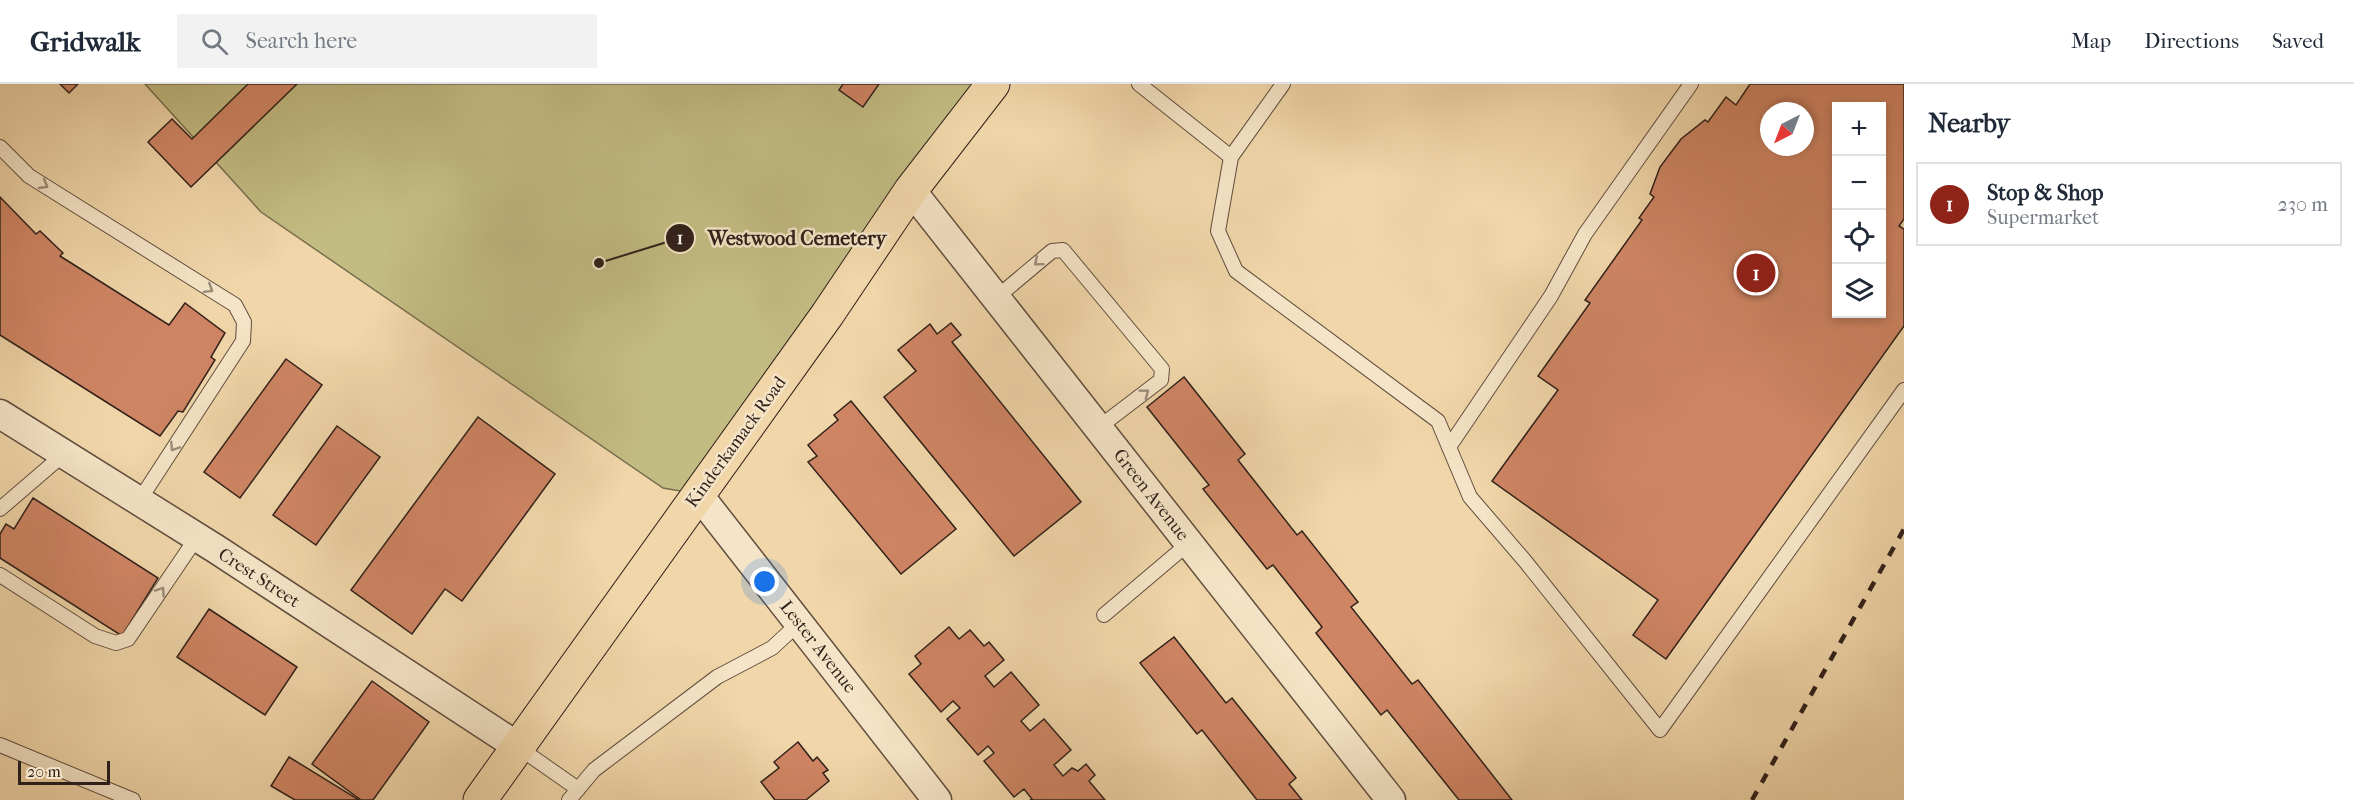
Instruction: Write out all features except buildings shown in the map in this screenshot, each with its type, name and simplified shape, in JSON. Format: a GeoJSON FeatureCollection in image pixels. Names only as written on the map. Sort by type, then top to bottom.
{"type":"FeatureCollection","features":[{"type":"Feature","properties":{"kind":"main road","name":"Kinderkamack Road"},"geometry":{"type":"LineString","coordinates":[[480,800],[827,315],[911,190],[993,84]]}},
{"type":"Feature","properties":{"kind":"street","name":"Green Avenue"},"geometry":{"type":"LineString","coordinates":[[911,190],[1391,800]]}},
{"type":"Feature","properties":{"kind":"street","name":"Crest Street"},"geometry":{"type":"LineString","coordinates":[[2,419],[64,454],[197,537],[517,746]]}},
{"type":"Feature","properties":{"kind":"street","name":"Lester Avenue"},"geometry":{"type":"LineString","coordinates":[[698,494],[937,800]]}},
{"type":"Feature","properties":{"kind":"lane"},"geometry":{"type":"LineString","coordinates":[[1139,84],[1231,157]]}},
{"type":"Feature","properties":{"kind":"lane"},"geometry":{"type":"LineString","coordinates":[[1283,84],[1231,157],[1218,231],[1236,271],[1438,421],[1470,497],[1525,561],[1660,730],[1904,390]]}},
{"type":"Feature","properties":{"kind":"lane"},"geometry":{"type":"LineString","coordinates":[[1449,447],[1551,296],[1585,234],[1691,84]]}},
{"type":"Feature","properties":{"kind":"lane"},"geometry":{"type":"LineString","coordinates":[[0,147],[29,176],[235,305],[244,322],[243,341],[139,501]]}},
{"type":"Feature","properties":{"kind":"lane"},"geometry":{"type":"LineString","coordinates":[[996,298],[1052,250],[1063,250],[1162,369],[1161,380],[1098,428]]}},
{"type":"Feature","properties":{"kind":"lane"},"geometry":{"type":"LineString","coordinates":[[0,509],[64,454]]}},
{"type":"Feature","properties":{"kind":"lane"},"geometry":{"type":"LineString","coordinates":[[0,575],[95,636],[116,643],[128,639],[197,537]]}},
{"type":"Feature","properties":{"kind":"lane"},"geometry":{"type":"LineString","coordinates":[[1104,615],[1189,543]]}},
{"type":"Feature","properties":{"kind":"lane"},"geometry":{"type":"LineString","coordinates":[[517,746],[574,794],[594,770],[717,676],[772,648],[799,623]]}},
{"type":"Feature","properties":{"kind":"lane"},"geometry":{"type":"LineString","coordinates":[[0,745],[133,800]]}},
{"type":"Feature","properties":{"kind":"shaded area"},"geometry":{"type":"Polygon","coordinates":[[[145,84],[991,84],[698,494],[663,488],[261,212],[145,84]]]}},
{"type":"Feature","properties":{"kind":"railway"},"geometry":{"type":"LineString","coordinates":[[1752,800],[1904,529]]}},
{"type":"Feature","properties":{"kind":"place","name":"Westwood Cemetery"},"geometry":{"type":"Point","coordinates":[599,263]}},
{"type":"Feature","properties":{"kind":"place","name":"Stop & Shop"},"geometry":{"type":"Point","coordinates":[1756,273]}}]}
